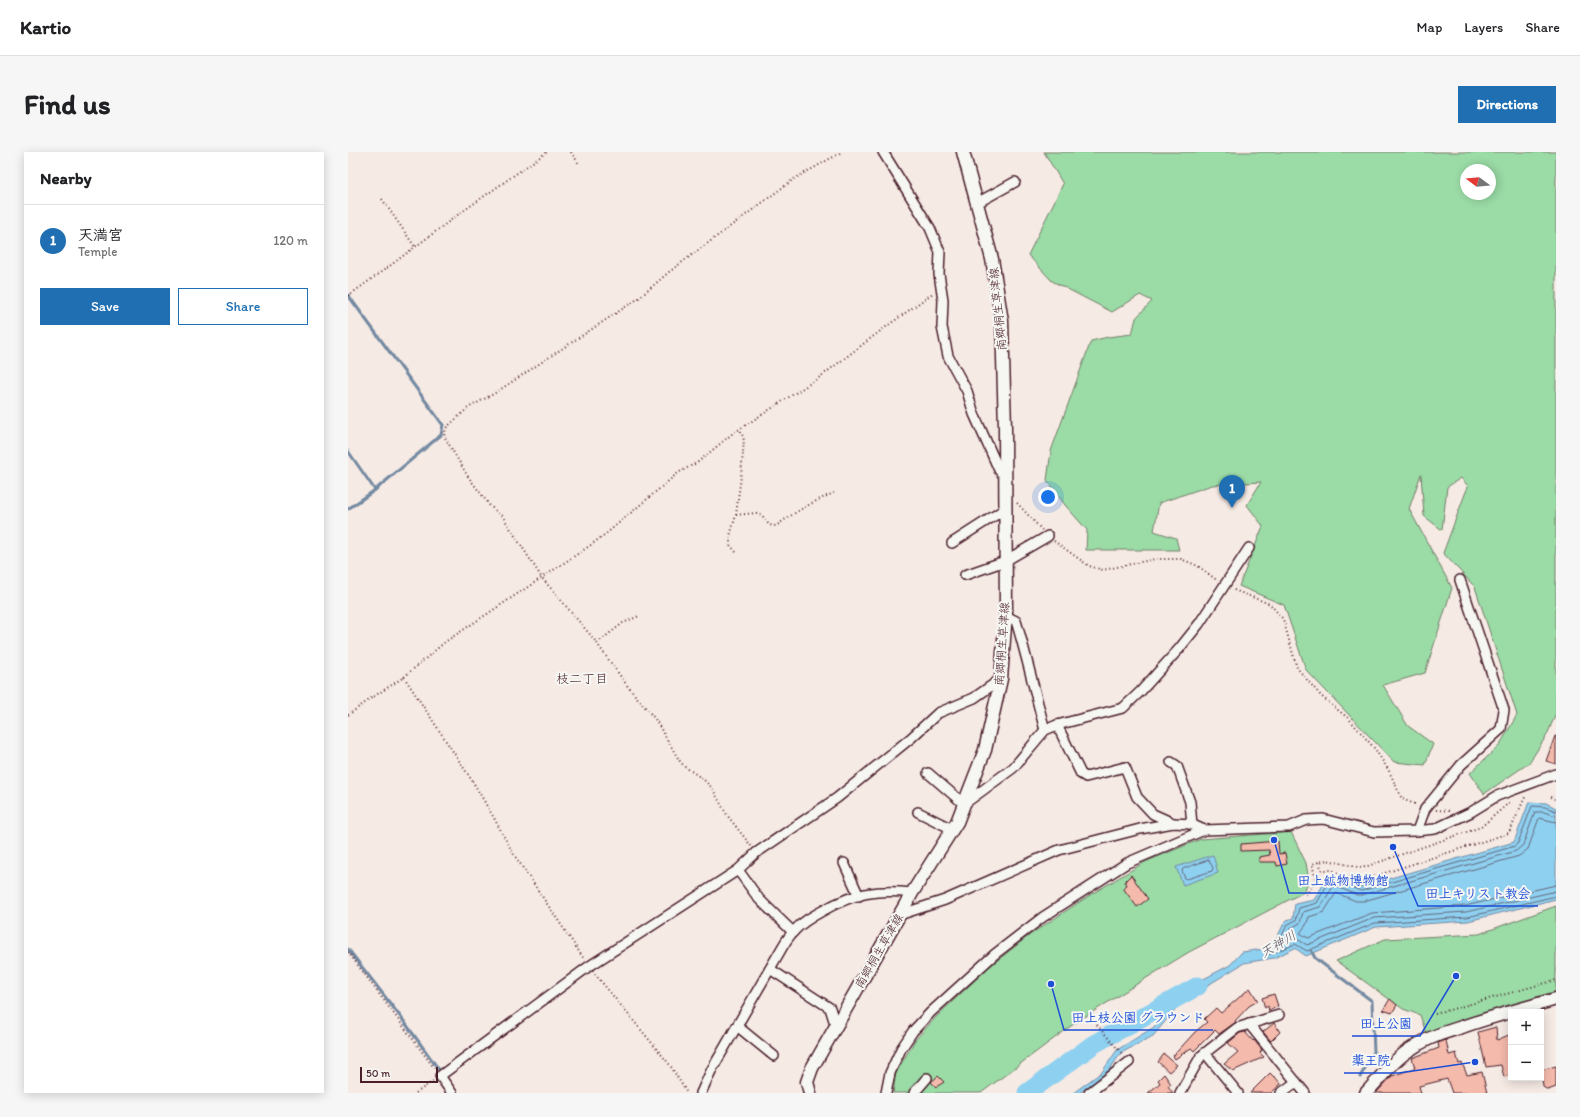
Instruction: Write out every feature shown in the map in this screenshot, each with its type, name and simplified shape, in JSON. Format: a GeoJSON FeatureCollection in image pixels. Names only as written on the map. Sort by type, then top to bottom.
{"type":"FeatureCollection","features":[{"type":"Feature","properties":{"kind":"main road","name":"南郷桐生草津線"},"geometry":{"type":"LineString","coordinates":[[810,1093],[808,1082],[812,1068],[899,915],[952,829],[964,804],[985,750],[1001,679],[1006,616],[1006,428],[1002,321],[992,259],[965,152]]}},
{"type":"Feature","properties":{"kind":"main road"},"geometry":{"type":"LineString","coordinates":[[1366,1093],[1395,1062],[1413,1047],[1424,1041],[1484,1019],[1556,999]]}},
{"type":"Feature","properties":{"kind":"street"},"geometry":{"type":"LineString","coordinates":[[883,152],[930,228],[940,252],[939,274],[943,300],[942,327],[948,356],[967,391],[974,414],[999,470],[1005,477]]}},
{"type":"Feature","properties":{"kind":"street"},"geometry":{"type":"LineString","coordinates":[[977,203],[1015,182]]}},
{"type":"Feature","properties":{"kind":"street"},"geometry":{"type":"LineString","coordinates":[[952,542],[1005,509]]}},
{"type":"Feature","properties":{"kind":"street"},"geometry":{"type":"LineString","coordinates":[[965,575],[1005,561],[1048,536]]}},
{"type":"Feature","properties":{"kind":"street"},"geometry":{"type":"LineString","coordinates":[[928,773],[964,804],[1013,768],[1045,730],[1057,725],[1122,708],[1142,691],[1199,624],[1223,585],[1249,548]]}},
{"type":"Feature","properties":{"kind":"street"},"geometry":{"type":"LineString","coordinates":[[1417,830],[1425,809],[1461,765],[1501,729],[1504,710],[1460,580]]}},
{"type":"Feature","properties":{"kind":"street"},"geometry":{"type":"LineString","coordinates":[[1006,616],[1016,621],[1027,654],[1032,684],[1045,730]]}},
{"type":"Feature","properties":{"kind":"street"},"geometry":{"type":"LineString","coordinates":[[452,1093],[440,1076],[588,967],[738,870],[756,853],[837,798],[911,738],[938,713],[974,698],[1001,679]]}},
{"type":"Feature","properties":{"kind":"street"},"geometry":{"type":"LineString","coordinates":[[1057,725],[1081,774],[1086,777],[1125,768],[1137,797],[1153,814],[1172,823]]}},
{"type":"Feature","properties":{"kind":"street"},"geometry":{"type":"LineString","coordinates":[[1171,762],[1177,766],[1190,802],[1192,825]]}},
{"type":"Feature","properties":{"kind":"street"},"geometry":{"type":"LineString","coordinates":[[886,1093],[890,1073],[901,1049],[913,1031],[931,1012],[995,954],[1043,916],[1127,863],[1204,830],[1289,827],[1306,820],[1323,819],[1374,832],[1435,829],[1471,812],[1498,796],[1556,774]]}},
{"type":"Feature","properties":{"kind":"street"},"geometry":{"type":"LineString","coordinates":[[918,812],[952,829]]}},
{"type":"Feature","properties":{"kind":"street"},"geometry":{"type":"LineString","coordinates":[[899,915],[945,900],[1059,850],[1140,829],[1172,823],[1192,825],[1204,830]]}},
{"type":"Feature","properties":{"kind":"street"},"geometry":{"type":"LineString","coordinates":[[844,863],[859,896]]}},
{"type":"Feature","properties":{"kind":"street"},"geometry":{"type":"LineString","coordinates":[[738,870],[759,899],[793,932]]}},
{"type":"Feature","properties":{"kind":"street"},"geometry":{"type":"LineString","coordinates":[[701,1093],[737,1026],[793,932],[816,914],[843,900],[872,892],[896,891],[912,893]]}},
{"type":"Feature","properties":{"kind":"street"},"geometry":{"type":"LineString","coordinates":[[770,969],[830,1008],[836,1027]]}},
{"type":"Feature","properties":{"kind":"street"},"geometry":{"type":"LineString","coordinates":[[1180,1093],[1201,1056],[1237,1028],[1279,1015]]}},
{"type":"Feature","properties":{"kind":"street"},"geometry":{"type":"LineString","coordinates":[[1249,1024],[1305,1093]]}},
{"type":"Feature","properties":{"kind":"street"},"geometry":{"type":"LineString","coordinates":[[737,1026],[774,1056]]}},
{"type":"Feature","properties":{"kind":"street"},"geometry":{"type":"LineString","coordinates":[[1205,1053],[1238,1093]]}},
{"type":"Feature","properties":{"kind":"street"},"geometry":{"type":"LineString","coordinates":[[1089,1093],[1129,1062]]}},
{"type":"Feature","properties":{"kind":"street"},"geometry":{"type":"LineString","coordinates":[[914,1093],[927,1078]]}},
{"type":"Feature","properties":{"kind":"street"},"geometry":{"type":"LineString","coordinates":[[1281,1093],[1296,1082]]}},
{"type":"Feature","properties":{"kind":"path"},"geometry":{"type":"LineString","coordinates":[[348,296],[458,214],[547,152]]}},
{"type":"Feature","properties":{"kind":"path"},"geometry":{"type":"LineString","coordinates":[[571,152],[579,164]]}},
{"type":"Feature","properties":{"kind":"path"},"geometry":{"type":"LineString","coordinates":[[756,853],[727,814],[712,788],[703,779],[685,767],[679,760],[655,719],[629,688],[597,643],[542,578],[503,517],[490,506],[466,476],[444,436],[446,428],[468,408],[502,389],[639,298],[669,272],[794,179],[842,152]]}},
{"type":"Feature","properties":{"kind":"path"},"geometry":{"type":"LineString","coordinates":[[382,199],[415,247]]}},
{"type":"Feature","properties":{"kind":"path"},"geometry":{"type":"LineString","coordinates":[[348,715],[404,677],[445,642],[607,533],[678,473],[698,462],[740,429],[820,377],[941,287]]}},
{"type":"Feature","properties":{"kind":"path"},"geometry":{"type":"LineString","coordinates":[[736,552],[730,545],[730,536],[736,515],[744,440],[740,429]]}},
{"type":"Feature","properties":{"kind":"path"},"geometry":{"type":"LineString","coordinates":[[1005,490],[1048,536],[1089,566],[1103,570],[1155,558],[1181,559],[1198,566],[1223,585],[1270,604],[1283,619],[1297,668],[1321,696],[1349,719],[1375,749],[1389,771],[1402,799],[1425,809],[1471,812]]}},
{"type":"Feature","properties":{"kind":"path"},"geometry":{"type":"LineString","coordinates":[[736,515],[756,513],[762,515],[769,525],[776,526],[797,510],[834,493]]}},
{"type":"Feature","properties":{"kind":"path"},"geometry":{"type":"LineString","coordinates":[[597,643],[623,623],[639,616]]}},
{"type":"Feature","properties":{"kind":"path"},"geometry":{"type":"LineString","coordinates":[[404,677],[473,782],[513,853],[588,967],[670,1065],[687,1093]]}},
{"type":"Feature","properties":{"kind":"path"},"geometry":{"type":"LineString","coordinates":[[1319,862],[1322,870],[1332,870],[1357,882],[1509,833],[1528,792],[1523,793]]}},
{"type":"Feature","properties":{"kind":"path"},"geometry":{"type":"LineString","coordinates":[[1551,797],[1556,799]]}},
{"type":"Feature","properties":{"kind":"path"},"geometry":{"type":"LineString","coordinates":[[1306,896],[1316,880],[1312,864],[1327,860],[1362,868],[1481,827],[1513,800]]}},
{"type":"Feature","properties":{"kind":"path"},"geometry":{"type":"LineString","coordinates":[[348,952],[440,1076],[416,1093]]}},
{"type":"Feature","properties":{"kind":"path"},"geometry":{"type":"LineString","coordinates":[[1435,1014],[1556,980]]}},
{"type":"Feature","properties":{"kind":"path"},"geometry":{"type":"LineString","coordinates":[[1097,1025],[1129,1062]]}},
{"type":"Feature","properties":{"kind":"green space"},"geometry":{"type":"Polygon","coordinates":[[[1044,152],[1556,152],[1556,713],[1547,735],[1529,763],[1484,794],[1470,773],[1499,746],[1517,715],[1475,587],[1443,553],[1468,486],[1461,478],[1447,487],[1442,530],[1424,516],[1421,474],[1409,509],[1452,588],[1425,673],[1383,685],[1408,726],[1433,744],[1425,765],[1394,762],[1306,670],[1284,605],[1239,586],[1263,526],[1247,505],[1261,482],[1212,485],[1159,503],[1154,531],[1176,538],[1179,550],[1086,550],[1087,530],[1065,505],[1047,480],[1051,451],[1091,341],[1132,334],[1136,318],[1152,301],[1140,295],[1112,312],[1052,281],[1028,255],[1063,184],[1044,152]]]}},
{"type":"Feature","properties":{"kind":"green space"},"geometry":{"type":"Polygon","coordinates":[[[1291,832],[1306,863],[1309,880],[1304,892],[1189,952],[1148,977],[1075,1023],[981,1093],[893,1093],[896,1073],[915,1040],[937,1016],[989,967],[1031,934],[1090,895],[1145,862],[1201,839],[1291,832]]]}},
{"type":"Feature","properties":{"kind":"green space"},"geometry":{"type":"Polygon","coordinates":[[[1556,906],[1556,991],[1426,1033],[1420,1015],[1403,1009],[1336,961],[1385,939],[1479,934],[1556,906]]]}},
{"type":"Feature","properties":{"kind":"water"},"geometry":{"type":"Polygon","coordinates":[[[1529,802],[1546,803],[1556,808],[1556,899],[1468,921],[1376,927],[1306,956],[1295,948],[1274,958],[1244,963],[1182,1001],[1153,1036],[1121,1053],[1110,1069],[1096,1081],[1079,1093],[1073,1093],[1102,1072],[1117,1050],[1154,1027],[1179,995],[1196,983],[1230,965],[1242,952],[1264,949],[1277,938],[1284,923],[1293,918],[1295,904],[1314,900],[1326,880],[1335,876],[1360,887],[1514,842],[1529,802]]]}},
{"type":"Feature","properties":{"kind":"water"},"geometry":{"type":"Polygon","coordinates":[[[1213,855],[1218,873],[1183,885],[1176,867],[1213,855]]]}},
{"type":"Feature","properties":{"kind":"building"},"geometry":{"type":"Polygon","coordinates":[[[1556,736],[1556,764],[1546,761],[1556,736]]]}},
{"type":"Feature","properties":{"kind":"building"},"geometry":{"type":"Polygon","coordinates":[[[1278,841],[1279,854],[1285,853],[1287,864],[1277,866],[1276,862],[1259,862],[1259,857],[1270,855],[1269,850],[1241,851],[1241,844],[1278,841]]]}},
{"type":"Feature","properties":{"kind":"building"},"geometry":{"type":"Polygon","coordinates":[[[1131,875],[1148,899],[1137,907],[1123,888],[1127,885],[1125,881],[1131,875]]]}},
{"type":"Feature","properties":{"kind":"building"},"geometry":{"type":"Polygon","coordinates":[[[1250,988],[1258,1001],[1249,1006],[1235,1021],[1236,1022],[1219,1034],[1215,1030],[1194,1051],[1191,1048],[1175,1059],[1173,1056],[1195,1032],[1207,1022],[1204,1019],[1216,1008],[1221,1013],[1250,988]]]}},
{"type":"Feature","properties":{"kind":"building"},"geometry":{"type":"Polygon","coordinates":[[[1274,994],[1278,1006],[1269,1011],[1268,1006],[1265,1008],[1262,998],[1274,994]]]}},
{"type":"Feature","properties":{"kind":"building"},"geometry":{"type":"Polygon","coordinates":[[[1390,999],[1397,1005],[1392,1013],[1383,1010],[1390,999]]]}},
{"type":"Feature","properties":{"kind":"building"},"geometry":{"type":"Polygon","coordinates":[[[1274,1023],[1280,1032],[1271,1041],[1263,1032],[1274,1023]]]}},
{"type":"Feature","properties":{"kind":"building"},"geometry":{"type":"Polygon","coordinates":[[[1496,1027],[1497,1040],[1508,1035],[1508,1076],[1504,1077],[1501,1065],[1486,1067],[1478,1032],[1496,1027]]]}},
{"type":"Feature","properties":{"kind":"building"},"geometry":{"type":"Polygon","coordinates":[[[1245,1032],[1262,1050],[1260,1053],[1264,1057],[1233,1071],[1224,1064],[1238,1052],[1228,1043],[1240,1033],[1245,1032]]]}},
{"type":"Feature","properties":{"kind":"building"},"geometry":{"type":"Polygon","coordinates":[[[1446,1040],[1449,1055],[1456,1053],[1459,1064],[1462,1063],[1467,1075],[1482,1072],[1487,1093],[1452,1093],[1447,1079],[1419,1086],[1421,1093],[1376,1093],[1392,1076],[1415,1068],[1412,1058],[1439,1048],[1438,1043],[1446,1040]]]}},
{"type":"Feature","properties":{"kind":"building"},"geometry":{"type":"Polygon","coordinates":[[[1164,1054],[1177,1065],[1169,1072],[1158,1062],[1164,1054]]]}},
{"type":"Feature","properties":{"kind":"building"},"geometry":{"type":"Polygon","coordinates":[[[1556,1066],[1556,1087],[1548,1090],[1543,1087],[1544,1069],[1556,1066]]]}},
{"type":"Feature","properties":{"kind":"building"},"geometry":{"type":"Polygon","coordinates":[[[1270,1073],[1281,1084],[1271,1093],[1250,1093],[1270,1073]]]}},
{"type":"Feature","properties":{"kind":"building"},"geometry":{"type":"Polygon","coordinates":[[[1164,1074],[1171,1084],[1168,1086],[1173,1093],[1148,1093],[1160,1083],[1158,1080],[1164,1074]]]}},
{"type":"Feature","properties":{"kind":"building"},"geometry":{"type":"Polygon","coordinates":[[[938,1076],[944,1082],[936,1087],[931,1082],[938,1076]]]}},
{"type":"Feature","properties":{"kind":"waterway"},"geometry":{"type":"LineString","coordinates":[[348,295],[443,425],[441,435],[375,490],[348,509]]}},
{"type":"Feature","properties":{"kind":"waterway"},"geometry":{"type":"LineString","coordinates":[[348,451],[375,490]]}},
{"type":"Feature","properties":{"kind":"waterway"},"geometry":{"type":"LineString","coordinates":[[348,949],[403,1020],[442,1074]]}},
{"type":"Feature","properties":{"kind":"waterway"},"geometry":{"type":"LineString","coordinates":[[1311,950],[1315,958],[1372,1001],[1374,1052],[1360,1077]]}},
{"type":"Feature","properties":{"kind":"waterway","name":"天神川"},"geometry":{"type":"LineString","coordinates":[[1027,1093],[1094,1044],[1198,986]]}},
{"type":"Feature","properties":{"kind":"place","name":"天満宮"},"geometry":{"type":"Point","coordinates":[1232,508]}},
{"type":"Feature","properties":{"kind":"place","name":"田上鉱物博物館"},"geometry":{"type":"Point","coordinates":[1274,840]}},
{"type":"Feature","properties":{"kind":"place","name":"田上キリスト教会"},"geometry":{"type":"Point","coordinates":[1393,847]}},
{"type":"Feature","properties":{"kind":"place","name":"田上公園"},"geometry":{"type":"Point","coordinates":[1456,976]}},
{"type":"Feature","properties":{"kind":"place","name":"田上枝公園 グラウンド"},"geometry":{"type":"Point","coordinates":[1051,984]}},
{"type":"Feature","properties":{"kind":"place","name":"薬王院"},"geometry":{"type":"Point","coordinates":[1475,1062]}},
{"type":"Feature","properties":{"kind":"district","name":"枝二丁目"},"geometry":{"type":"Point","coordinates":[582,678]}}]}
